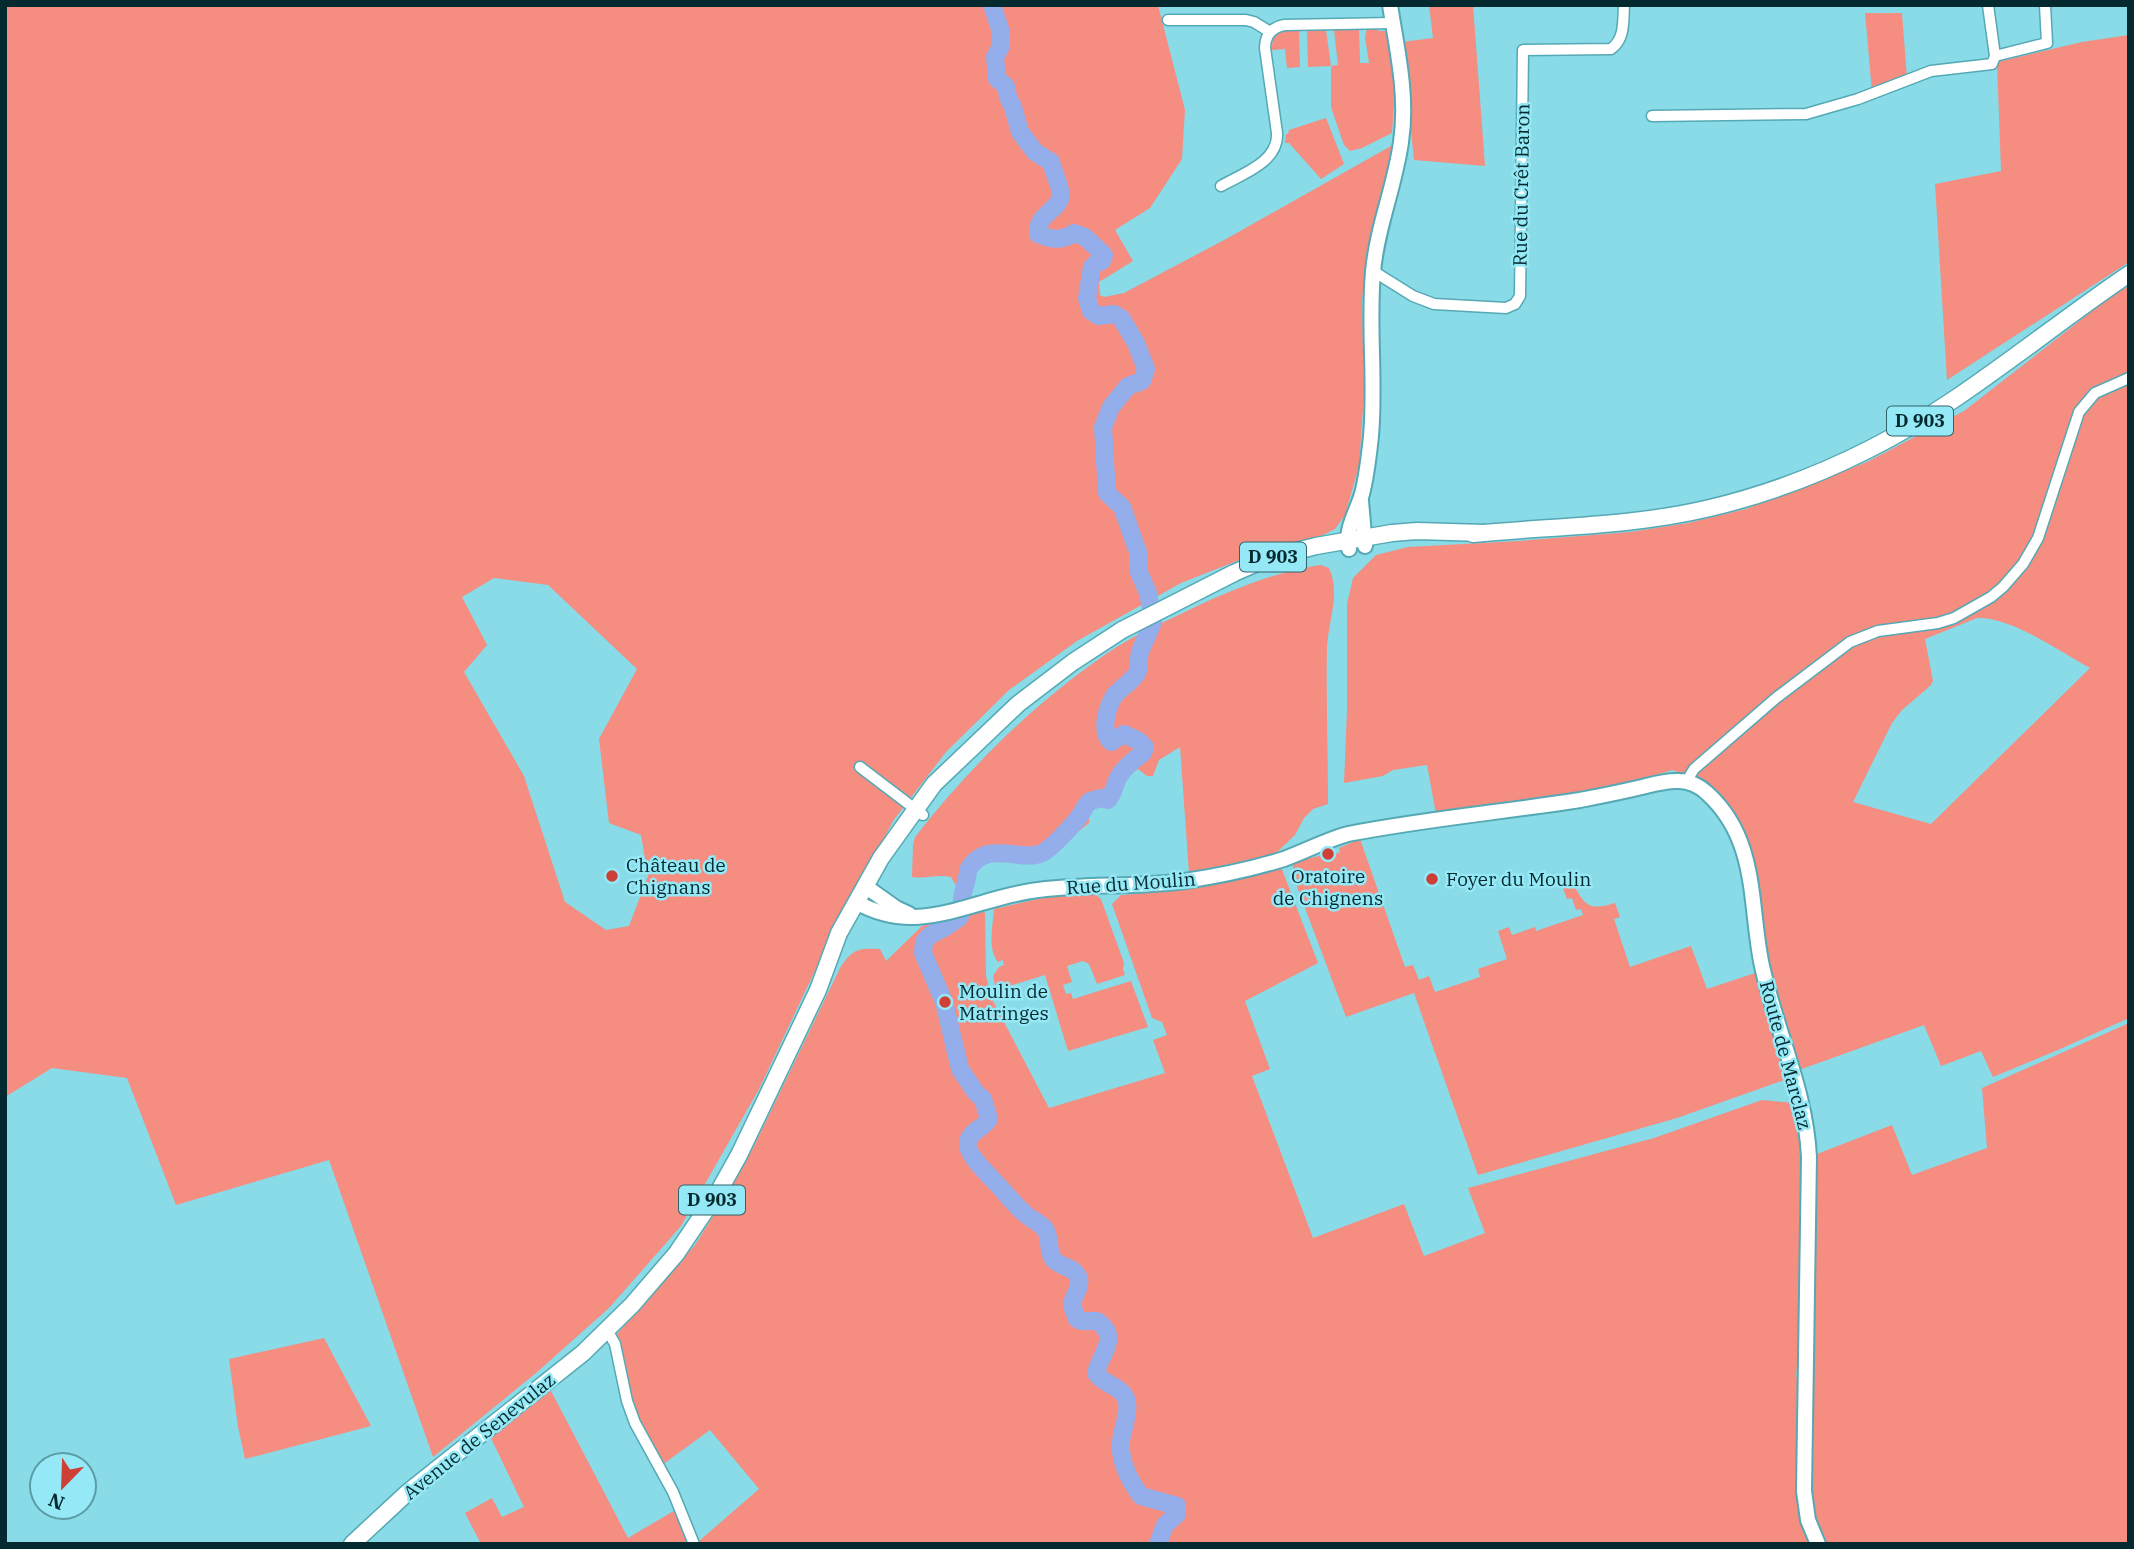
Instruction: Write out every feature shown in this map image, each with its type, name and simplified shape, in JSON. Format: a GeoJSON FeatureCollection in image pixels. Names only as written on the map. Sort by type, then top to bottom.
{"type":"FeatureCollection","features":[{"type":"Feature","properties":{"kind":"main road","name":"D 903"},"geometry":{"type":"LineString","coordinates":[[607,1330],[676,1254],[720,1189],[758,1119],[818,990],[835,943],[869,888],[881,858],[919,812],[940,777],[1018,704],[1079,657],[1139,620],[1203,589],[1356,543],[1578,528],[1646,520],[1709,508],[1801,480],[1879,444],[1936,412],[2129,274]]}},
{"type":"Feature","properties":{"kind":"main road","name":"Avenue de Senevulaz"},"geometry":{"type":"LineString","coordinates":[[352,1544],[407,1493],[541,1387],[607,1330]]}},
{"type":"Feature","properties":{"kind":"street"},"geometry":{"type":"LineString","coordinates":[[1356,543],[1371,425],[1373,271],[1377,241],[1403,132],[1403,92],[1390,5]]}},
{"type":"Feature","properties":{"kind":"street","name":"Rue du Crêt Baron"},"geometry":{"type":"LineString","coordinates":[[1373,271],[1413,296],[1434,304],[1506,308],[1515,304],[1520,296],[1523,50],[1611,49],[1619,44],[1623,32],[1624,5]]}},
{"type":"Feature","properties":{"kind":"street"},"geometry":{"type":"LineString","coordinates":[[1652,116],[1806,114],[1858,100],[1931,71],[1992,64],[1995,56],[1988,5]]}},
{"type":"Feature","properties":{"kind":"street"},"geometry":{"type":"LineString","coordinates":[[1995,56],[2047,43],[2045,5]]}},
{"type":"Feature","properties":{"kind":"street"},"geometry":{"type":"LineString","coordinates":[[1168,20],[1247,20],[1270,32]]}},
{"type":"Feature","properties":{"kind":"street"},"geometry":{"type":"LineString","coordinates":[[1221,186],[1264,161],[1272,154],[1277,144],[1265,48],[1270,32],[1285,25],[1393,23]]}},
{"type":"Feature","properties":{"kind":"street"},"geometry":{"type":"LineString","coordinates":[[1686,782],[1694,769],[1766,707],[1850,642],[1878,631],[1938,623],[1954,618],[2003,587],[2023,564],[2038,538],[2078,412],[2095,393],[2129,378]]}},
{"type":"Feature","properties":{"kind":"street"},"geometry":{"type":"LineString","coordinates":[[860,767],[919,812]]}},
{"type":"Feature","properties":{"kind":"street","name":"Rue du Moulin"},"geometry":{"type":"LineString","coordinates":[[860,904],[888,916],[904,918],[939,915],[1033,891],[1153,885],[1212,876],[1283,859],[1341,836],[1581,800],[1664,782],[1686,782]]}},
{"type":"Feature","properties":{"kind":"street","name":"Route de Marclaz"},"geometry":{"type":"LineString","coordinates":[[1686,782],[1706,792],[1715,801],[1744,851],[1750,870],[1764,975],[1804,1113],[1809,1157],[1805,1503],[1811,1529],[1818,1544]]}},
{"type":"Feature","properties":{"kind":"street"},"geometry":{"type":"LineString","coordinates":[[869,888],[896,908],[916,916]]}},
{"type":"Feature","properties":{"kind":"street"},"geometry":{"type":"LineString","coordinates":[[607,1330],[615,1344],[627,1401],[635,1423],[673,1492],[694,1544]]}},
{"type":"Feature","properties":{"kind":"shaded area"},"geometry":{"type":"Polygon","coordinates":[[[5,5],[1158,5],[1185,110],[1182,159],[1150,208],[1115,230],[1133,261],[1099,282],[1100,295],[1104,297],[1124,293],[1391,146],[1394,148],[1367,249],[1362,301],[1364,394],[1359,466],[1345,515],[1335,529],[1321,536],[1242,559],[1181,583],[1077,641],[1009,690],[946,752],[893,821],[821,958],[759,1089],[681,1226],[609,1308],[536,1373],[433,1457],[329,1160],[176,1205],[127,1078],[52,1068],[5,1097],[5,5]],[[494,578],[462,597],[487,645],[464,672],[524,776],[565,902],[606,930],[629,926],[648,876],[641,835],[609,823],[599,739],[637,669],[548,585],[494,578]]]}},
{"type":"Feature","properties":{"kind":"shaded area"},"geometry":{"type":"Polygon","coordinates":[[[1429,5],[1473,5],[1485,166],[1414,160],[1402,42],[1433,38],[1429,5]]]}},
{"type":"Feature","properties":{"kind":"shaded area"},"geometry":{"type":"Polygon","coordinates":[[[1865,13],[1902,13],[1907,78],[1872,92],[1865,13]]]}},
{"type":"Feature","properties":{"kind":"shaded area"},"geometry":{"type":"Polygon","coordinates":[[[1367,28],[1386,31],[1395,90],[1392,133],[1350,151],[1344,145],[1331,107],[1331,66],[1338,65],[1334,30],[1359,29],[1360,63],[1369,63],[1365,37],[1367,28]]]}},
{"type":"Feature","properties":{"kind":"shaded area"},"geometry":{"type":"Polygon","coordinates":[[[1307,30],[1326,30],[1331,66],[1308,67],[1307,30]]]}},
{"type":"Feature","properties":{"kind":"shaded area"},"geometry":{"type":"Polygon","coordinates":[[[1283,31],[1299,31],[1300,67],[1287,68],[1285,49],[1272,50],[1274,38],[1283,31]]]}},
{"type":"Feature","properties":{"kind":"shaded area"},"geometry":{"type":"Polygon","coordinates":[[[2129,35],[2129,262],[1947,380],[1935,184],[2001,171],[1997,62],[2082,42],[2129,35]]]}},
{"type":"Feature","properties":{"kind":"shaded area"},"geometry":{"type":"Polygon","coordinates":[[[1326,118],[1344,164],[1321,179],[1289,143],[1285,143],[1289,130],[1326,118]]]}},
{"type":"Feature","properties":{"kind":"shaded area"},"geometry":{"type":"Polygon","coordinates":[[[2129,286],[2129,1018],[1993,1077],[1981,1051],[1941,1066],[1924,1025],[1799,1070],[1764,953],[1753,863],[1704,783],[1673,770],[1576,794],[1436,814],[1427,765],[1393,770],[1383,776],[1344,783],[1347,604],[1353,578],[1376,555],[1408,547],[1630,532],[1688,523],[1746,509],[1867,462],[1964,411],[2114,294],[2129,286]],[[1977,618],[1925,639],[1933,681],[1892,723],[1853,802],[1931,824],[2090,668],[2035,636],[1991,619],[1977,618]]]}},
{"type":"Feature","properties":{"kind":"shaded area"},"geometry":{"type":"Polygon","coordinates":[[[1321,565],[1329,568],[1334,588],[1327,648],[1328,804],[1313,809],[1304,818],[1295,835],[1275,854],[1189,873],[1180,747],[1159,760],[1153,776],[1147,776],[1138,769],[1122,780],[1121,795],[1112,805],[1089,808],[1089,823],[1045,858],[1030,859],[1014,854],[987,861],[972,877],[967,901],[960,902],[959,891],[951,877],[912,877],[915,837],[936,811],[1003,738],[1079,674],[1127,641],[1210,600],[1273,576],[1321,565]]]}},
{"type":"Feature","properties":{"kind":"shaded area"},"geometry":{"type":"Polygon","coordinates":[[[1360,839],[1405,967],[1413,965],[1419,980],[1429,976],[1435,992],[1480,977],[1478,969],[1507,959],[1498,931],[1509,927],[1512,935],[1535,927],[1536,931],[1583,915],[1581,909],[1576,910],[1572,898],[1567,899],[1562,886],[1573,883],[1589,905],[1615,903],[1620,917],[1614,919],[1630,967],[1691,946],[1707,989],[1755,973],[1787,1075],[1784,1080],[1677,1118],[1478,1175],[1414,993],[1346,1017],[1293,876],[1293,864],[1296,862],[1326,854],[1330,856],[1340,852],[1339,848],[1360,839]]]}},
{"type":"Feature","properties":{"kind":"shaded area"},"geometry":{"type":"Polygon","coordinates":[[[1281,867],[1318,963],[1245,1001],[1270,1069],[1252,1076],[1313,1238],[1404,1204],[1424,1256],[1485,1233],[1468,1188],[1654,1138],[1762,1100],[1794,1103],[1802,1145],[1796,1377],[1813,1373],[1817,1154],[1892,1125],[1912,1175],[1987,1148],[1982,1088],[2129,1023],[2129,1544],[701,1544],[699,1541],[759,1489],[710,1430],[662,1465],[651,1446],[631,1397],[617,1334],[695,1245],[725,1197],[753,1148],[846,960],[857,950],[880,949],[886,961],[922,926],[982,910],[985,913],[986,976],[992,999],[1049,1108],[1165,1073],[1153,1040],[1167,1035],[1162,1022],[1152,1018],[1112,904],[1121,895],[1222,881],[1281,867]]]}},
{"type":"Feature","properties":{"kind":"shaded area"},"geometry":{"type":"Polygon","coordinates":[[[1089,894],[1101,899],[1124,963],[1125,975],[1097,984],[1089,964],[1083,961],[1067,966],[1072,982],[1063,985],[1066,994],[1071,993],[1073,999],[1131,981],[1148,1027],[1068,1051],[1045,975],[996,990],[993,976],[999,967],[1004,965],[1003,960],[998,962],[993,950],[994,909],[1042,898],[1089,894]]]}},
{"type":"Feature","properties":{"kind":"shaded area"},"geometry":{"type":"Polygon","coordinates":[[[324,1338],[371,1426],[245,1459],[229,1359],[324,1338]]]}},
{"type":"Feature","properties":{"kind":"shaded area"},"geometry":{"type":"Polygon","coordinates":[[[550,1389],[628,1538],[677,1509],[689,1544],[481,1544],[465,1513],[492,1498],[502,1517],[524,1507],[490,1436],[550,1389]]]}},
{"type":"Feature","properties":{"kind":"waterway"},"geometry":{"type":"LineString","coordinates":[[992,5],[1001,32],[1001,46],[995,57],[997,79],[1006,86],[1020,132],[1035,152],[1051,162],[1061,192],[1057,205],[1038,227],[1038,234],[1056,239],[1074,233],[1085,237],[1104,255],[1102,261],[1092,267],[1087,298],[1091,311],[1099,316],[1114,314],[1121,318],[1136,343],[1146,369],[1142,381],[1128,386],[1111,407],[1103,427],[1107,493],[1122,507],[1138,552],[1138,570],[1150,604]]}},
{"type":"Feature","properties":{"kind":"waterway"},"geometry":{"type":"LineString","coordinates":[[962,901],[968,870],[976,860],[994,853],[1033,855],[1046,851],[1078,818],[1090,801],[1101,798],[1108,800],[1123,770],[1143,753],[1145,747],[1124,734],[1111,742],[1105,726],[1114,696],[1137,673],[1140,652],[1153,622]]}},
{"type":"Feature","properties":{"kind":"waterway"},"geometry":{"type":"LineString","coordinates":[[960,917],[930,935],[924,942],[923,953],[944,1002],[960,1069],[983,1099],[989,1119],[971,1135],[968,1147],[977,1163],[1016,1205],[1045,1229],[1054,1260],[1077,1275],[1079,1286],[1072,1305],[1077,1319],[1097,1321],[1108,1333],[1107,1346],[1096,1373],[1122,1392],[1127,1402],[1121,1443],[1125,1467],[1141,1496],[1177,1506],[1177,1514],[1165,1525],[1158,1544]]}},
{"type":"Feature","properties":{"kind":"place","name":"Oratoire de Chignens"},"geometry":{"type":"Point","coordinates":[1328,854]}},
{"type":"Feature","properties":{"kind":"place","name":"Château de Chignans"},"geometry":{"type":"Point","coordinates":[612,876]}},
{"type":"Feature","properties":{"kind":"place","name":"Foyer du Moulin"},"geometry":{"type":"Point","coordinates":[1432,879]}},
{"type":"Feature","properties":{"kind":"place","name":"Moulin de Matringes"},"geometry":{"type":"Point","coordinates":[945,1002]}}]}
